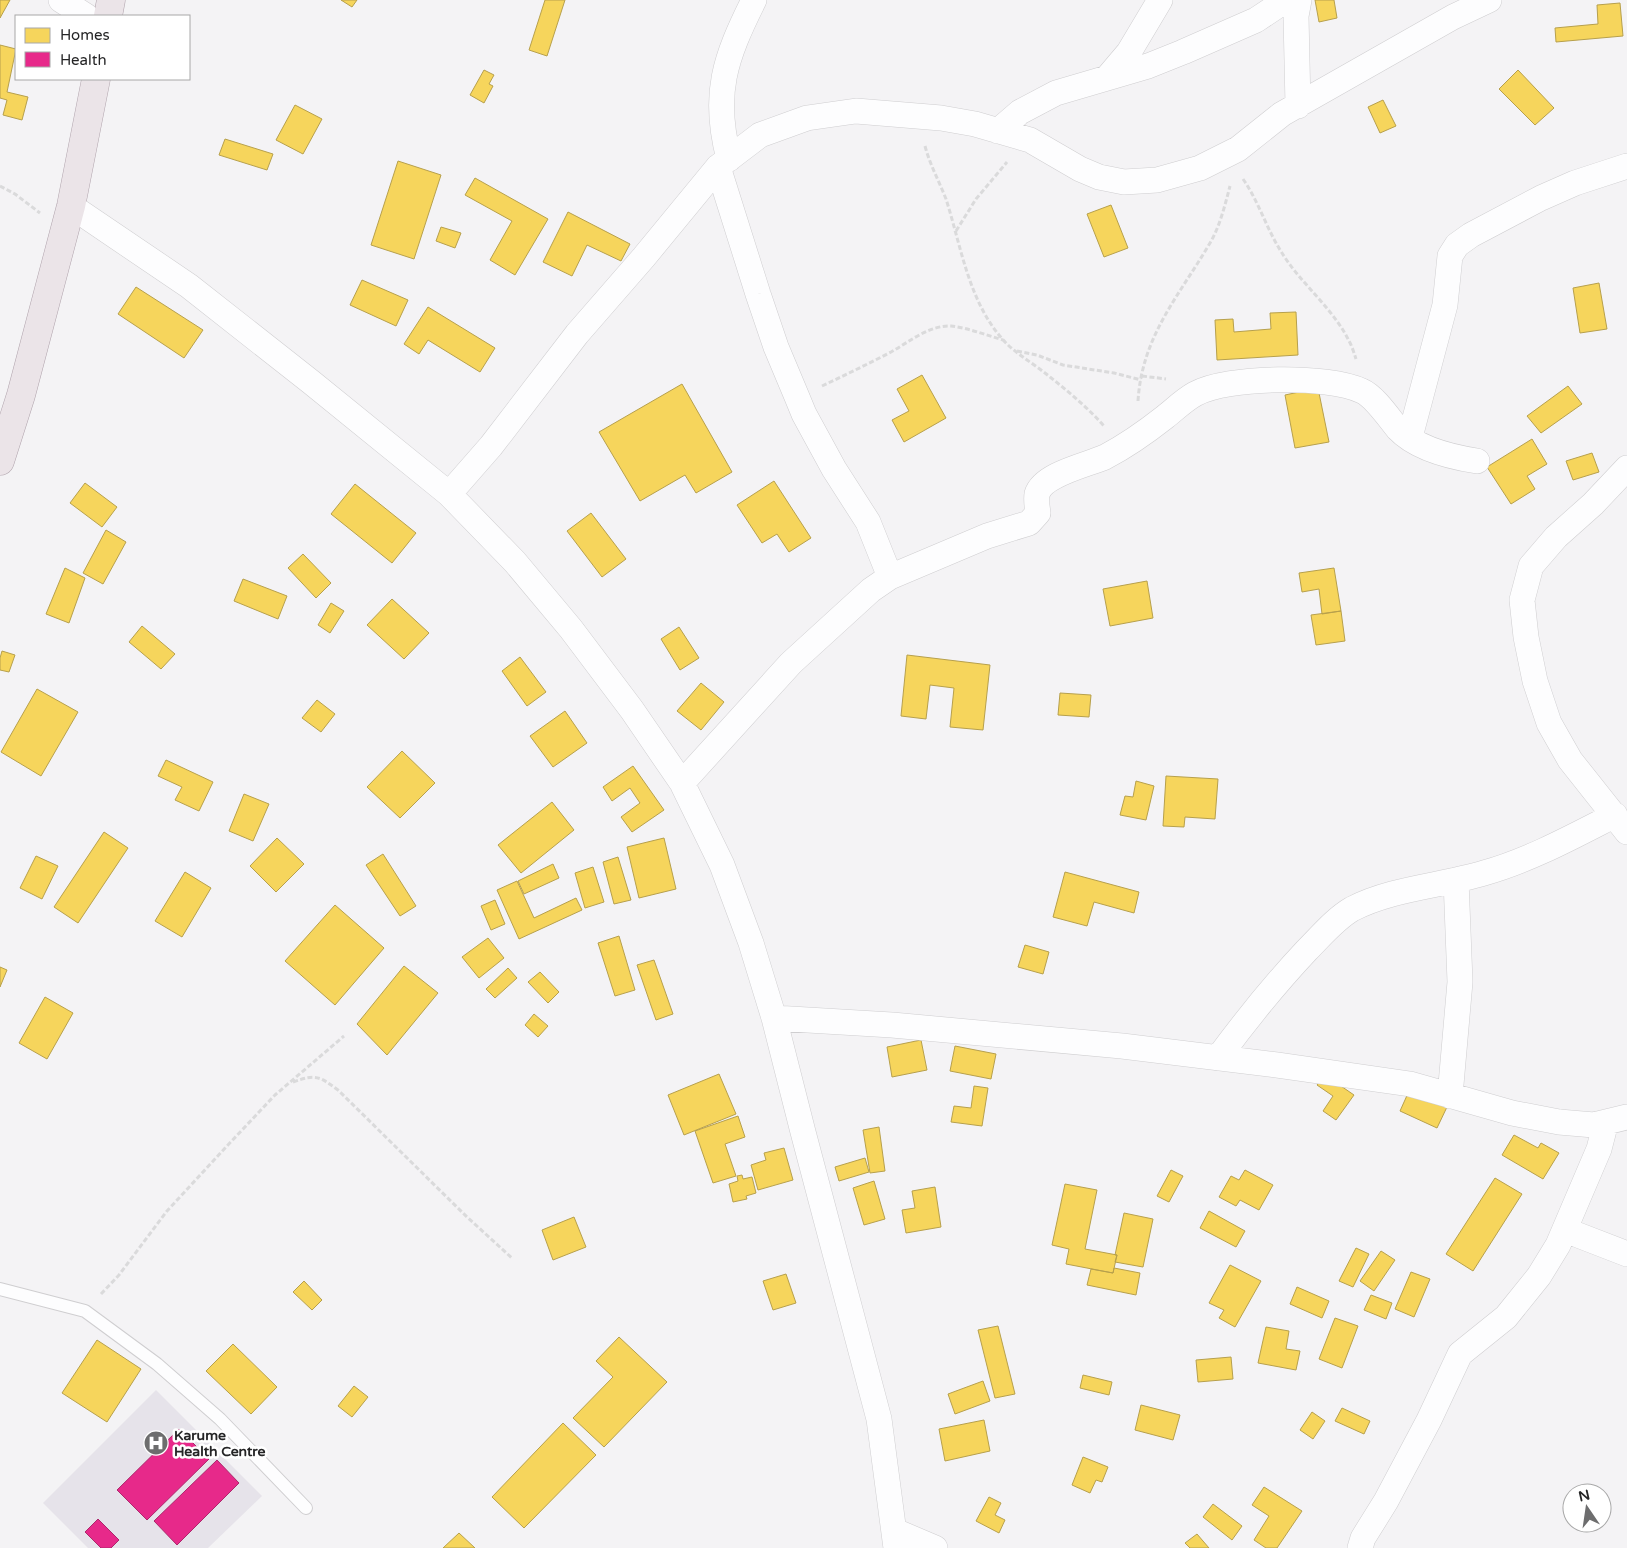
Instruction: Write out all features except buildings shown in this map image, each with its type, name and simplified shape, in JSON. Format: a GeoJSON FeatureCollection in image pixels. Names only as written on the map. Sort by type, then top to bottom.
{"type":"FeatureCollection","features":[{"type":"Feature","properties":{"kind":"main road"},"geometry":{"type":"LineString","coordinates":[[108,15],[111,0]]}},
{"type":"Feature","properties":{"kind":"main road"},"geometry":{"type":"LineString","coordinates":[[0,461],[22,395],[68,219],[96,80]]}},
{"type":"Feature","properties":{"kind":"street"},"geometry":{"type":"LineString","coordinates":[[61,0],[84,15]]}},
{"type":"Feature","properties":{"kind":"street"},"geometry":{"type":"LineString","coordinates":[[754,0],[733,44],[721,89],[720,111],[723,163],[761,303],[776,347],[804,414],[834,469],[868,522],[890,577]]}},
{"type":"Feature","properties":{"kind":"street"},"geometry":{"type":"LineString","coordinates":[[1107,78],[1129,52],[1160,0]]}},
{"type":"Feature","properties":{"kind":"street"},"geometry":{"type":"LineString","coordinates":[[998,131],[1020,112],[1056,93],[1148,66],[1256,20],[1286,0]]}},
{"type":"Feature","properties":{"kind":"street"},"geometry":{"type":"LineString","coordinates":[[1298,106],[1296,16],[1299,0]]}},
{"type":"Feature","properties":{"kind":"street"},"geometry":{"type":"LineString","coordinates":[[449,494],[491,446],[577,334],[644,258],[723,163],[760,135],[807,118],[856,111],[941,118],[975,124],[1025,139],[1098,177],[1124,182],[1157,180],[1236,158],[1282,114],[1453,17],[1489,0]]}},
{"type":"Feature","properties":{"kind":"street"},"geometry":{"type":"LineString","coordinates":[[1410,437],[1445,305],[1450,256],[1457,245],[1471,235],[1541,198],[1575,183],[1627,166]]}},
{"type":"Feature","properties":{"kind":"street"},"geometry":{"type":"LineString","coordinates":[[68,219],[189,286],[449,494],[515,562],[571,629],[632,710],[682,783],[722,865],[751,943],[774,1018],[879,1419],[895,1540],[935,1548]]}},
{"type":"Feature","properties":{"kind":"street"},"geometry":{"type":"LineString","coordinates":[[682,783],[792,663],[871,590],[890,577],[987,536],[1029,523],[1038,513],[1037,494],[1041,486],[1051,478],[1104,457],[1130,442],[1196,394],[1248,380],[1335,383],[1363,391],[1400,430],[1419,444],[1450,456],[1477,462]]}},
{"type":"Feature","properties":{"kind":"street"},"geometry":{"type":"LineString","coordinates":[[1218,1058],[1253,1012],[1296,963],[1328,928],[1351,910],[1383,897],[1483,874],[1621,823],[1570,760],[1549,723],[1535,681],[1526,637],[1522,600],[1531,566],[1556,537],[1593,504],[1627,468]]}},
{"type":"Feature","properties":{"kind":"street"},"geometry":{"type":"LineString","coordinates":[[1450,1096],[1460,982],[1456,880]]}},
{"type":"Feature","properties":{"kind":"street"},"geometry":{"type":"LineString","coordinates":[[774,1018],[892,1025],[1122,1046],[1410,1084],[1512,1113],[1559,1122],[1594,1124],[1617,1119]]}},
{"type":"Feature","properties":{"kind":"street"},"geometry":{"type":"LineString","coordinates":[[1360,1548],[1363,1538],[1386,1501],[1429,1420],[1460,1354],[1506,1317],[1526,1293],[1558,1245],[1599,1149],[1617,1119]]}},
{"type":"Feature","properties":{"kind":"street"},"geometry":{"type":"LineString","coordinates":[[1565,1230],[1627,1254]]}},
{"type":"Feature","properties":{"kind":"lane"},"geometry":{"type":"LineString","coordinates":[[0,1289],[85,1311],[157,1364],[220,1419],[306,1508]]}},
{"type":"Feature","properties":{"kind":"path"},"geometry":{"type":"LineString","coordinates":[[918,116],[928,159],[945,196],[972,287],[980,307],[994,329],[1016,351],[1051,377],[1095,416],[1130,442],[1146,359],[1161,321],[1211,242],[1222,216],[1236,158]]}},
{"type":"Feature","properties":{"kind":"path"},"geometry":{"type":"LineString","coordinates":[[956,232],[976,199],[1025,139]]}},
{"type":"Feature","properties":{"kind":"path"},"geometry":{"type":"LineString","coordinates":[[1236,158],[1254,195],[1263,220],[1283,256],[1339,324],[1350,341],[1356,360],[1359,390]]}},
{"type":"Feature","properties":{"kind":"path"},"geometry":{"type":"LineString","coordinates":[[0,186],[68,219]]}},
{"type":"Feature","properties":{"kind":"path"},"geometry":{"type":"LineString","coordinates":[[797,397],[858,369],[916,337],[933,330],[949,326],[976,331],[1004,341]]}},
{"type":"Feature","properties":{"kind":"path"},"geometry":{"type":"LineString","coordinates":[[1016,351],[1037,355],[1063,365],[1114,373],[1141,380]]}},
{"type":"Feature","properties":{"kind":"path"},"geometry":{"type":"LineString","coordinates":[[85,1311],[119,1275],[167,1211],[276,1095],[344,1036]]}},
{"type":"Feature","properties":{"kind":"path"},"geometry":{"type":"LineString","coordinates":[[290,1082],[307,1077],[322,1078],[338,1090],[467,1217],[513,1259]]}},
{"type":"Feature","properties":{"kind":"shaded area","name":"Karume Health Centre"},"geometry":{"type":"Polygon","coordinates":[[[156,1390],[262,1496],[208,1548],[88,1548],[43,1503],[156,1390]]]}},
{"type":"Feature","properties":{"kind":"place","name":"Karume Health Centre"},"geometry":{"type":"Point","coordinates":[156,1443]}}]}
